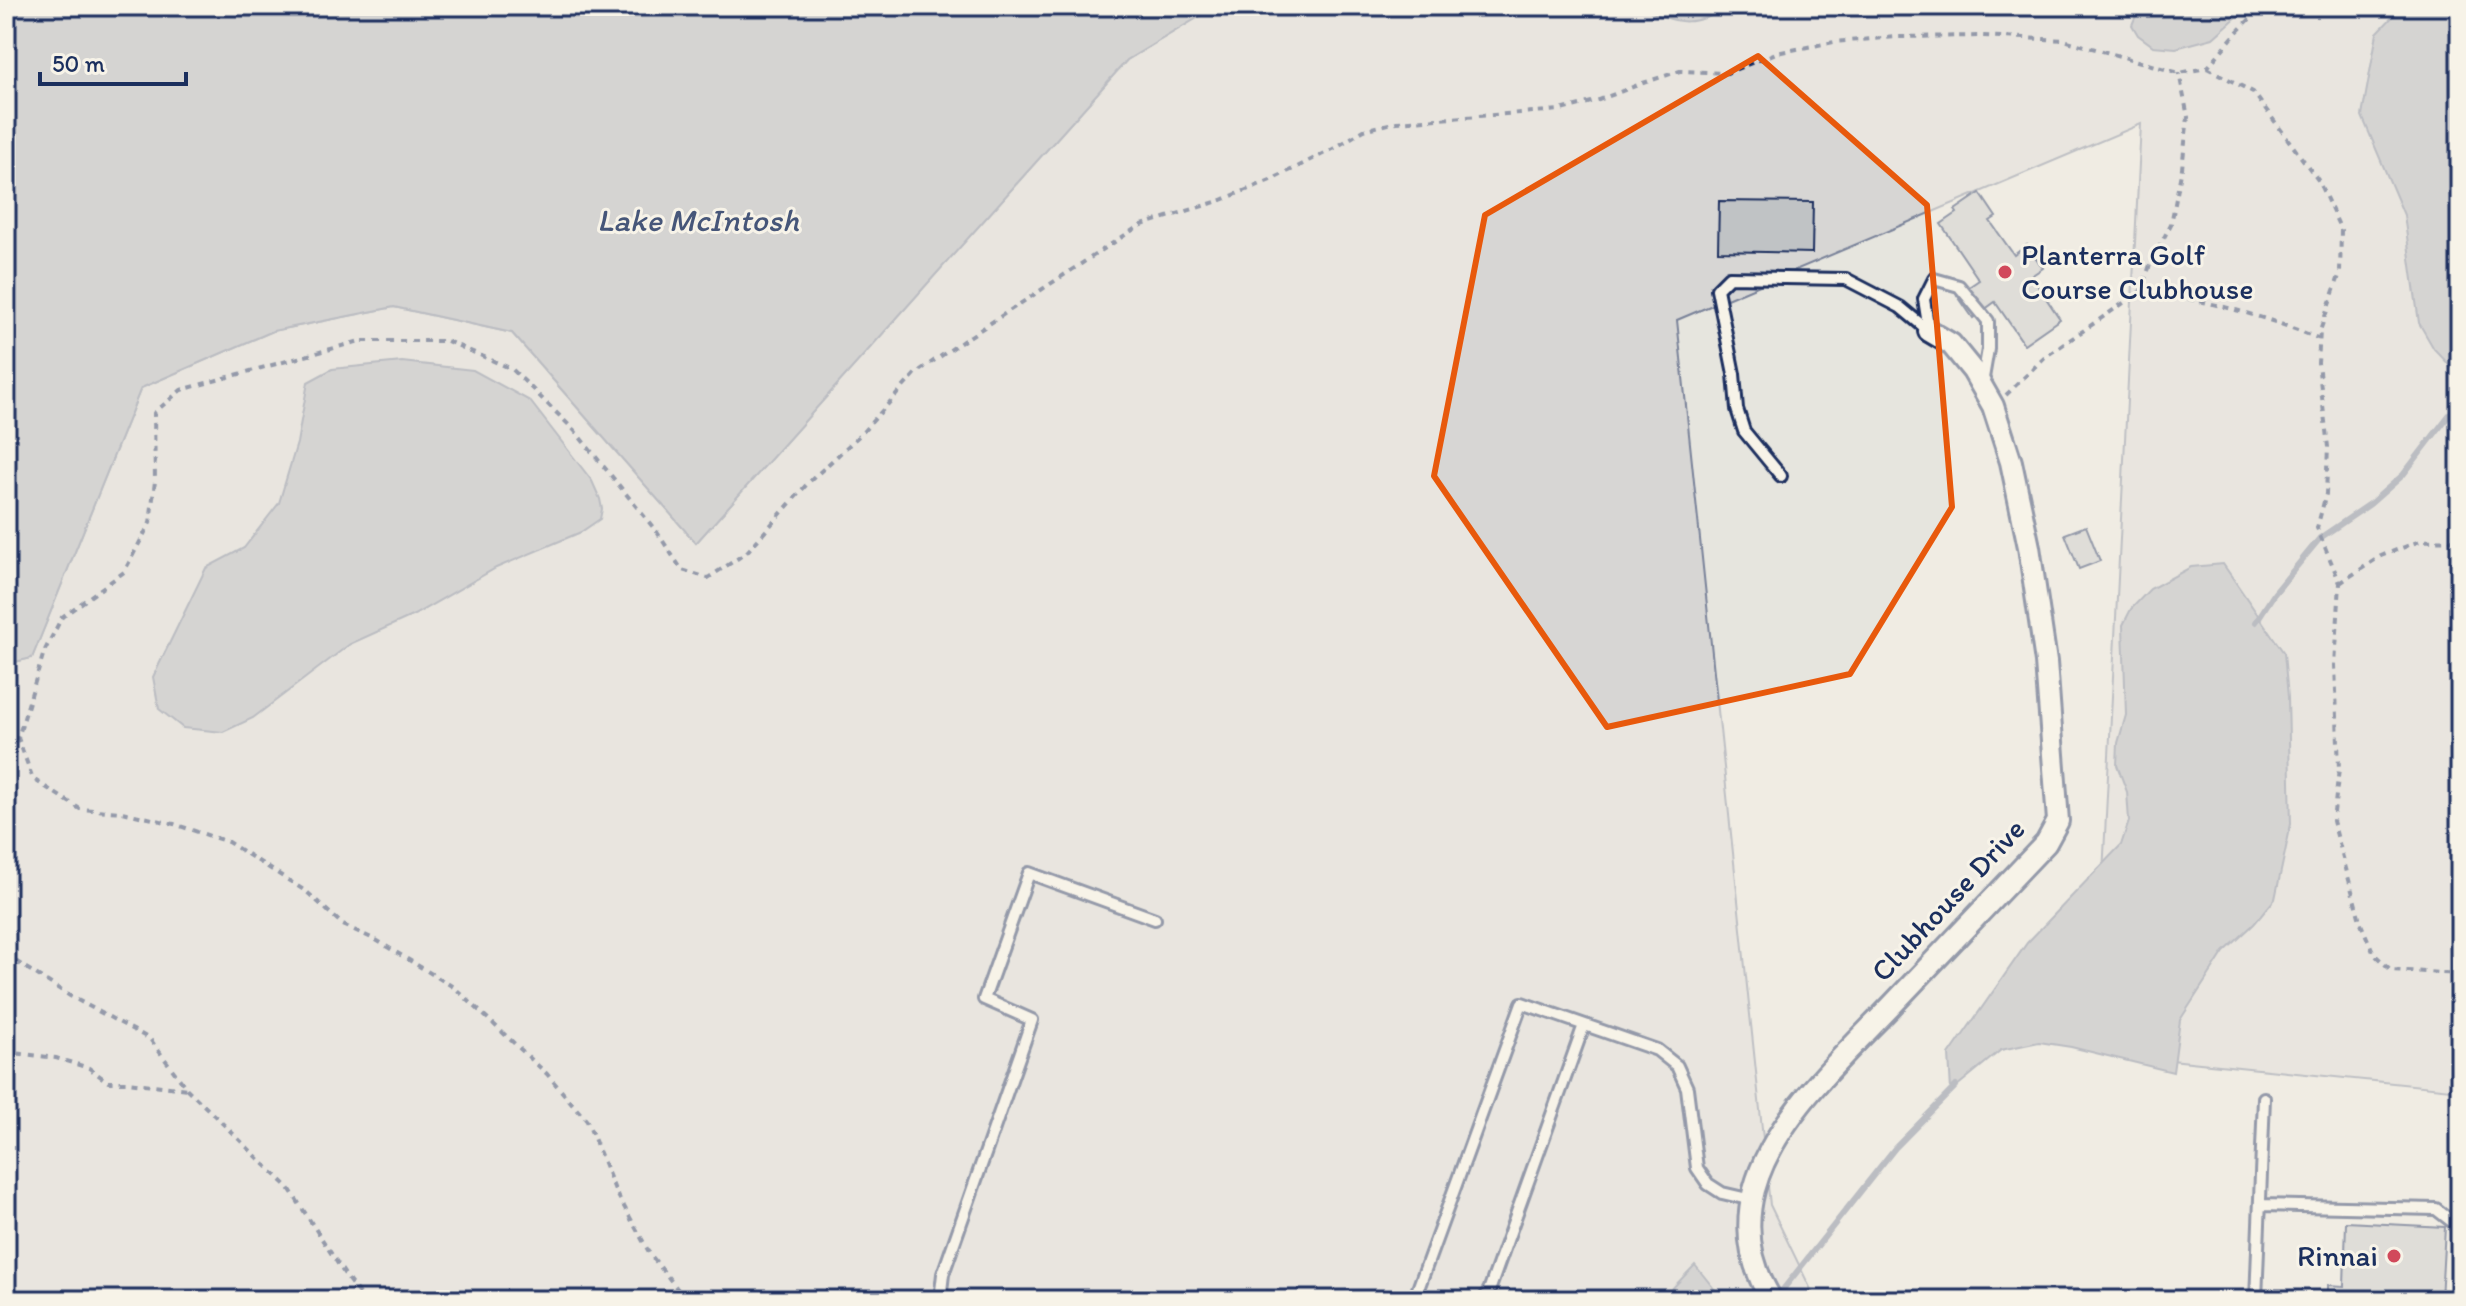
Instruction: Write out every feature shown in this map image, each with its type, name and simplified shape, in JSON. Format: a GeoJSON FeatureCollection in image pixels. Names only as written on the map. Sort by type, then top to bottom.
{"type":"FeatureCollection","features":[{"type":"Feature","properties":{"kind":"street","name":"Clubhouse Drive"},"geometry":{"type":"LineString","coordinates":[[1772,1300],[1753,1262],[1748,1234],[1754,1187],[1776,1137],[1804,1102],[2046,843],[2058,821],[2047,676],[2019,492],[1993,406],[1973,371],[1951,344],[1929,331]]}},
{"type":"Feature","properties":{"kind":"lane"},"geometry":{"type":"LineString","coordinates":[[1781,476],[1744,431],[1737,409],[1734,374],[1717,289],[1729,277],[1846,279],[1900,307],[1929,331]]}},
{"type":"Feature","properties":{"kind":"lane"},"geometry":{"type":"LineString","coordinates":[[1929,331],[1924,299],[1934,279],[1959,286],[1988,321],[1988,349],[1981,385]]}},
{"type":"Feature","properties":{"kind":"lane"},"geometry":{"type":"LineString","coordinates":[[940,1300],[943,1274],[1032,1020],[984,999],[1029,873],[1155,919]]}},
{"type":"Feature","properties":{"kind":"lane"},"geometry":{"type":"LineString","coordinates":[[1414,1300],[1522,1003],[1657,1050],[1677,1066],[1687,1088],[1697,1168],[1708,1184],[1722,1193],[1752,1200]]}},
{"type":"Feature","properties":{"kind":"lane"},"geometry":{"type":"LineString","coordinates":[[1484,1300],[1584,1025]]}},
{"type":"Feature","properties":{"kind":"lane"},"geometry":{"type":"LineString","coordinates":[[2256,1300],[2264,1098]]}},
{"type":"Feature","properties":{"kind":"lane"},"geometry":{"type":"LineString","coordinates":[[2260,1205],[2436,1209],[2454,1223],[2460,1236]]}},
{"type":"Feature","properties":{"kind":"lane"},"geometry":{"type":"LineString","coordinates":[[2459,1300],[2460,1272]]}},
{"type":"Feature","properties":{"kind":"path"},"geometry":{"type":"LineString","coordinates":[[2207,68],[2263,6]]}},
{"type":"Feature","properties":{"kind":"path"},"geometry":{"type":"LineString","coordinates":[[686,1300],[650,1254],[615,1190],[587,1121],[547,1074],[455,988],[376,940],[343,925],[307,892],[228,842],[174,824],[122,812],[80,809],[33,779],[18,738],[44,652],[62,617],[124,572],[150,523],[155,481],[154,413],[181,390],[360,341],[447,341],[512,369],[574,430],[657,532],[682,570],[708,578],[746,553],[808,483],[861,434],[916,373],[1139,226],[1222,200],[1273,179],[1364,130],[1397,122],[1561,110],[1680,71],[1727,73],[1776,53],[1834,42],[1897,37],[1982,36],[2064,40],[2179,73],[2207,68],[2253,92],[2318,180],[2341,230],[2340,273],[2320,339],[2318,363],[2328,447],[2326,494],[2317,528],[2340,583],[2335,665],[2339,769],[2333,821],[2361,924],[2374,954],[2391,970],[2460,974]]}},
{"type":"Feature","properties":{"kind":"path"},"geometry":{"type":"LineString","coordinates":[[1993,406],[2045,357],[2141,291],[2150,265],[2171,224],[2182,168],[2188,117],[2179,73]]}},
{"type":"Feature","properties":{"kind":"path"},"geometry":{"type":"LineString","coordinates":[[2141,291],[2183,296],[2245,312],[2320,339]]}},
{"type":"Feature","properties":{"kind":"path"},"geometry":{"type":"LineString","coordinates":[[2340,583],[2381,556],[2420,541],[2460,540]]}},
{"type":"Feature","properties":{"kind":"path"},"geometry":{"type":"LineString","coordinates":[[6,955],[70,996],[150,1039],[187,1089],[289,1188],[364,1300]]}},
{"type":"Feature","properties":{"kind":"path"},"geometry":{"type":"LineString","coordinates":[[6,1052],[56,1058],[89,1068],[108,1082],[187,1089]]}},
{"type":"Feature","properties":{"kind":"highlighted area"},"geometry":{"type":"Polygon","coordinates":[[[1758,56],[1927,205],[1952,507],[1850,674],[1607,727],[1434,476],[1485,215],[1758,56]]]}},
{"type":"Feature","properties":{"kind":"shaded area"},"geometry":{"type":"Polygon","coordinates":[[[1217,6],[2460,6],[2460,1090],[2094,1052],[2141,124],[1677,320],[1770,1205],[1816,1300],[31,1300],[6,1286],[6,664],[32,658],[141,388],[273,331],[394,307],[512,333],[696,543],[1127,60],[1217,6]]]}},
{"type":"Feature","properties":{"kind":"shaded area"},"geometry":{"type":"Polygon","coordinates":[[[2141,123],[2094,1052],[2460,1090],[2460,1300],[1816,1300],[1770,1205],[1677,320],[2141,123]]]}},
{"type":"Feature","properties":{"kind":"water","name":"Lake McIntosh"},"geometry":{"type":"Polygon","coordinates":[[[6,6],[1217,6],[1127,60],[696,543],[512,333],[394,307],[273,331],[141,388],[32,658],[6,664],[6,6]]]}},
{"type":"Feature","properties":{"kind":"water"},"geometry":{"type":"Polygon","coordinates":[[[1641,6],[1734,6],[1698,20],[1677,21],[1641,6]]]}},
{"type":"Feature","properties":{"kind":"water"},"geometry":{"type":"Polygon","coordinates":[[[2140,6],[2249,6],[2213,38],[2176,48],[2153,46],[2138,35],[2132,25],[2140,6]]]}},
{"type":"Feature","properties":{"kind":"water"},"geometry":{"type":"Polygon","coordinates":[[[2403,6],[2460,6],[2460,376],[2434,349],[2419,323],[2404,215],[2362,116],[2377,33],[2403,6]]]}},
{"type":"Feature","properties":{"kind":"water"},"geometry":{"type":"Polygon","coordinates":[[[402,362],[473,370],[530,401],[592,481],[600,499],[600,519],[581,532],[496,568],[414,615],[350,644],[253,718],[223,732],[183,728],[159,709],[153,677],[206,568],[244,548],[279,503],[297,443],[308,382],[332,369],[402,362]]]}},
{"type":"Feature","properties":{"kind":"water"},"geometry":{"type":"Polygon","coordinates":[[[2223,564],[2284,653],[2291,824],[2275,899],[2224,952],[2180,1020],[2173,1072],[2039,1042],[2001,1050],[1951,1091],[1949,1055],[2027,943],[2121,845],[2129,821],[2127,792],[2117,765],[2118,743],[2126,715],[2123,625],[2131,609],[2150,589],[2191,567],[2223,564]]]}},
{"type":"Feature","properties":{"kind":"water"},"geometry":{"type":"Polygon","coordinates":[[[1695,1265],[1723,1300],[1661,1300],[1695,1265]]]}},
{"type":"Feature","properties":{"kind":"building","name":"Planterra Golf Course Clubhouse"},"geometry":{"type":"Polygon","coordinates":[[[1980,193],[1996,217],[1990,221],[2014,255],[2027,245],[2043,268],[2031,276],[2060,319],[2024,344],[1995,302],[1973,318],[1957,295],[1979,280],[1941,224],[1980,193]]]}},
{"type":"Feature","properties":{"kind":"building"},"geometry":{"type":"Polygon","coordinates":[[[1719,201],[1813,202],[1812,253],[1718,251],[1719,201]]]}},
{"type":"Feature","properties":{"kind":"building"},"geometry":{"type":"Polygon","coordinates":[[[2086,526],[2100,561],[2079,569],[2065,534],[2086,526]]]}},
{"type":"Feature","properties":{"kind":"building","name":"Rinnai"},"geometry":{"type":"Polygon","coordinates":[[[2346,1222],[2445,1227],[2441,1300],[2328,1300],[2328,1285],[2344,1286],[2346,1222]]]}},
{"type":"Feature","properties":{"kind":"waterway"},"geometry":{"type":"LineString","coordinates":[[2256,622],[2274,594],[2320,538],[2370,504],[2403,475],[2460,401]]}},
{"type":"Feature","properties":{"kind":"waterway"},"geometry":{"type":"LineString","coordinates":[[1777,1297],[1895,1148],[1956,1086]]}},
{"type":"Feature","properties":{"kind":"place","name":"Planterra Golf Course Clubhouse"},"geometry":{"type":"Point","coordinates":[2005,272]}},
{"type":"Feature","properties":{"kind":"place","name":"Rinnai"},"geometry":{"type":"Point","coordinates":[2394,1256]}}]}
